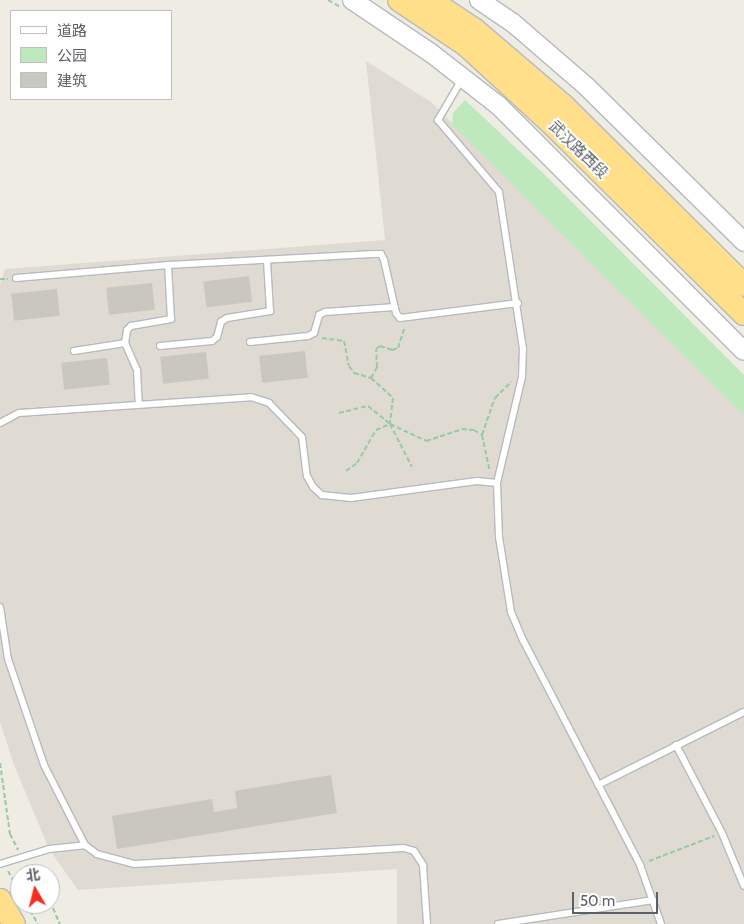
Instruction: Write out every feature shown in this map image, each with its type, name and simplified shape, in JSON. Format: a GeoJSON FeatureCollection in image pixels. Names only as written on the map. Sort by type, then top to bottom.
{"type":"FeatureCollection","features":[{"type":"Feature","properties":{"kind":"highway","name":"武汉路西段"},"geometry":{"type":"LineString","coordinates":[[399,0],[466,45],[554,126],[744,314]]}},
{"type":"Feature","properties":{"kind":"highway","name":"武汉路西段"},"geometry":{"type":"LineString","coordinates":[[430,0],[475,30],[564,106],[744,285]]}},
{"type":"Feature","properties":{"kind":"highway"},"geometry":{"type":"LineString","coordinates":[[0,900],[14,924]]}},
{"type":"Feature","properties":{"kind":"main road"},"geometry":{"type":"LineString","coordinates":[[480,0],[513,23],[586,86],[744,242]]}},
{"type":"Feature","properties":{"kind":"main road"},"geometry":{"type":"LineString","coordinates":[[347,4],[463,78],[499,106],[744,351]]}},
{"type":"Feature","properties":{"kind":"lane"},"geometry":{"type":"LineString","coordinates":[[463,78],[438,120],[499,192],[518,303],[523,348],[522,377],[497,483],[499,537],[512,612],[523,640],[640,865],[660,924]]}},
{"type":"Feature","properties":{"kind":"lane"},"geometry":{"type":"LineString","coordinates":[[16,278],[168,265],[381,254],[395,307],[400,318],[406,319],[518,303]]}},
{"type":"Feature","properties":{"kind":"lane"},"geometry":{"type":"LineString","coordinates":[[160,346],[212,341],[217,338],[221,322],[227,318],[270,311],[267,260]]}},
{"type":"Feature","properties":{"kind":"lane"},"geometry":{"type":"LineString","coordinates":[[140,404],[137,370],[125,343],[127,330],[131,326],[171,319],[168,265]]}},
{"type":"Feature","properties":{"kind":"lane"},"geometry":{"type":"LineString","coordinates":[[250,342],[314,333],[318,315],[325,312],[395,307]]}},
{"type":"Feature","properties":{"kind":"lane"},"geometry":{"type":"LineString","coordinates":[[74,351],[125,343]]}},
{"type":"Feature","properties":{"kind":"lane"},"geometry":{"type":"LineString","coordinates":[[0,423],[19,413],[261,398],[302,437],[307,476],[313,487],[322,495],[334,499],[476,481],[497,483]]}},
{"type":"Feature","properties":{"kind":"lane"},"geometry":{"type":"LineString","coordinates":[[0,611],[8,659],[25,714],[62,806],[85,845],[97,854],[135,864],[404,848],[414,851],[423,865],[427,924]]}},
{"type":"Feature","properties":{"kind":"lane"},"geometry":{"type":"LineString","coordinates":[[598,785],[744,712]]}},
{"type":"Feature","properties":{"kind":"lane"},"geometry":{"type":"LineString","coordinates":[[676,745],[722,832],[744,886]]}},
{"type":"Feature","properties":{"kind":"lane"},"geometry":{"type":"LineString","coordinates":[[1,863],[49,849],[85,845]]}},
{"type":"Feature","properties":{"kind":"lane"},"geometry":{"type":"LineString","coordinates":[[498,924],[653,900]]}},
{"type":"Feature","properties":{"kind":"path"},"geometry":{"type":"LineString","coordinates":[[328,0],[347,4]]}},
{"type":"Feature","properties":{"kind":"path"},"geometry":{"type":"LineString","coordinates":[[371,378],[376,367],[376,349],[380,346],[392,350],[398,348],[403,337],[406,319]]}},
{"type":"Feature","properties":{"kind":"path"},"geometry":{"type":"LineString","coordinates":[[314,333],[321,338],[344,341],[349,366],[354,373],[371,378],[394,398],[390,424],[412,467]]}},
{"type":"Feature","properties":{"kind":"path"},"geometry":{"type":"LineString","coordinates":[[497,483],[488,469],[482,435],[495,398],[506,384],[522,377]]}},
{"type":"Feature","properties":{"kind":"path"},"geometry":{"type":"LineString","coordinates":[[339,413],[368,406],[390,424],[426,441],[462,429],[482,435]]}},
{"type":"Feature","properties":{"kind":"path"},"geometry":{"type":"LineString","coordinates":[[346,470],[357,463],[376,430],[390,424]]}},
{"type":"Feature","properties":{"kind":"path"},"geometry":{"type":"LineString","coordinates":[[0,763],[10,834],[20,856],[26,864]]}},
{"type":"Feature","properties":{"kind":"path"},"geometry":{"type":"LineString","coordinates":[[640,865],[722,832]]}},
{"type":"Feature","properties":{"kind":"path"},"geometry":{"type":"LineString","coordinates":[[1,863],[10,877]]}},
{"type":"Feature","properties":{"kind":"shaded area"},"geometry":{"type":"Polygon","coordinates":[[[366,61],[431,102],[744,414],[744,924],[397,924],[397,869],[78,890],[49,849],[14,765],[0,722],[0,284],[5,269],[385,240],[366,61]]]}},
{"type":"Feature","properties":{"kind":"green space"},"geometry":{"type":"Polygon","coordinates":[[[465,100],[547,177],[744,375],[744,415],[452,124],[453,113],[465,100]]]}},
{"type":"Feature","properties":{"kind":"building"},"geometry":{"type":"Polygon","coordinates":[[[249,276],[252,302],[207,307],[203,282],[249,276]]]}},
{"type":"Feature","properties":{"kind":"building"},"geometry":{"type":"Polygon","coordinates":[[[152,283],[155,310],[109,315],[106,288],[152,283]]]}},
{"type":"Feature","properties":{"kind":"building"},"geometry":{"type":"Polygon","coordinates":[[[57,289],[60,316],[14,321],[11,294],[57,289]]]}},
{"type":"Feature","properties":{"kind":"building"},"geometry":{"type":"Polygon","coordinates":[[[305,351],[308,378],[262,383],[259,356],[305,351]]]}},
{"type":"Feature","properties":{"kind":"building"},"geometry":{"type":"Polygon","coordinates":[[[206,352],[209,379],[163,384],[160,357],[206,352]]]}},
{"type":"Feature","properties":{"kind":"building"},"geometry":{"type":"Polygon","coordinates":[[[107,358],[110,385],[64,390],[61,363],[107,358]]]}},
{"type":"Feature","properties":{"kind":"building"},"geometry":{"type":"Polygon","coordinates":[[[331,775],[337,813],[117,849],[112,816],[212,799],[214,812],[237,808],[235,791],[331,775]]]}}]}
